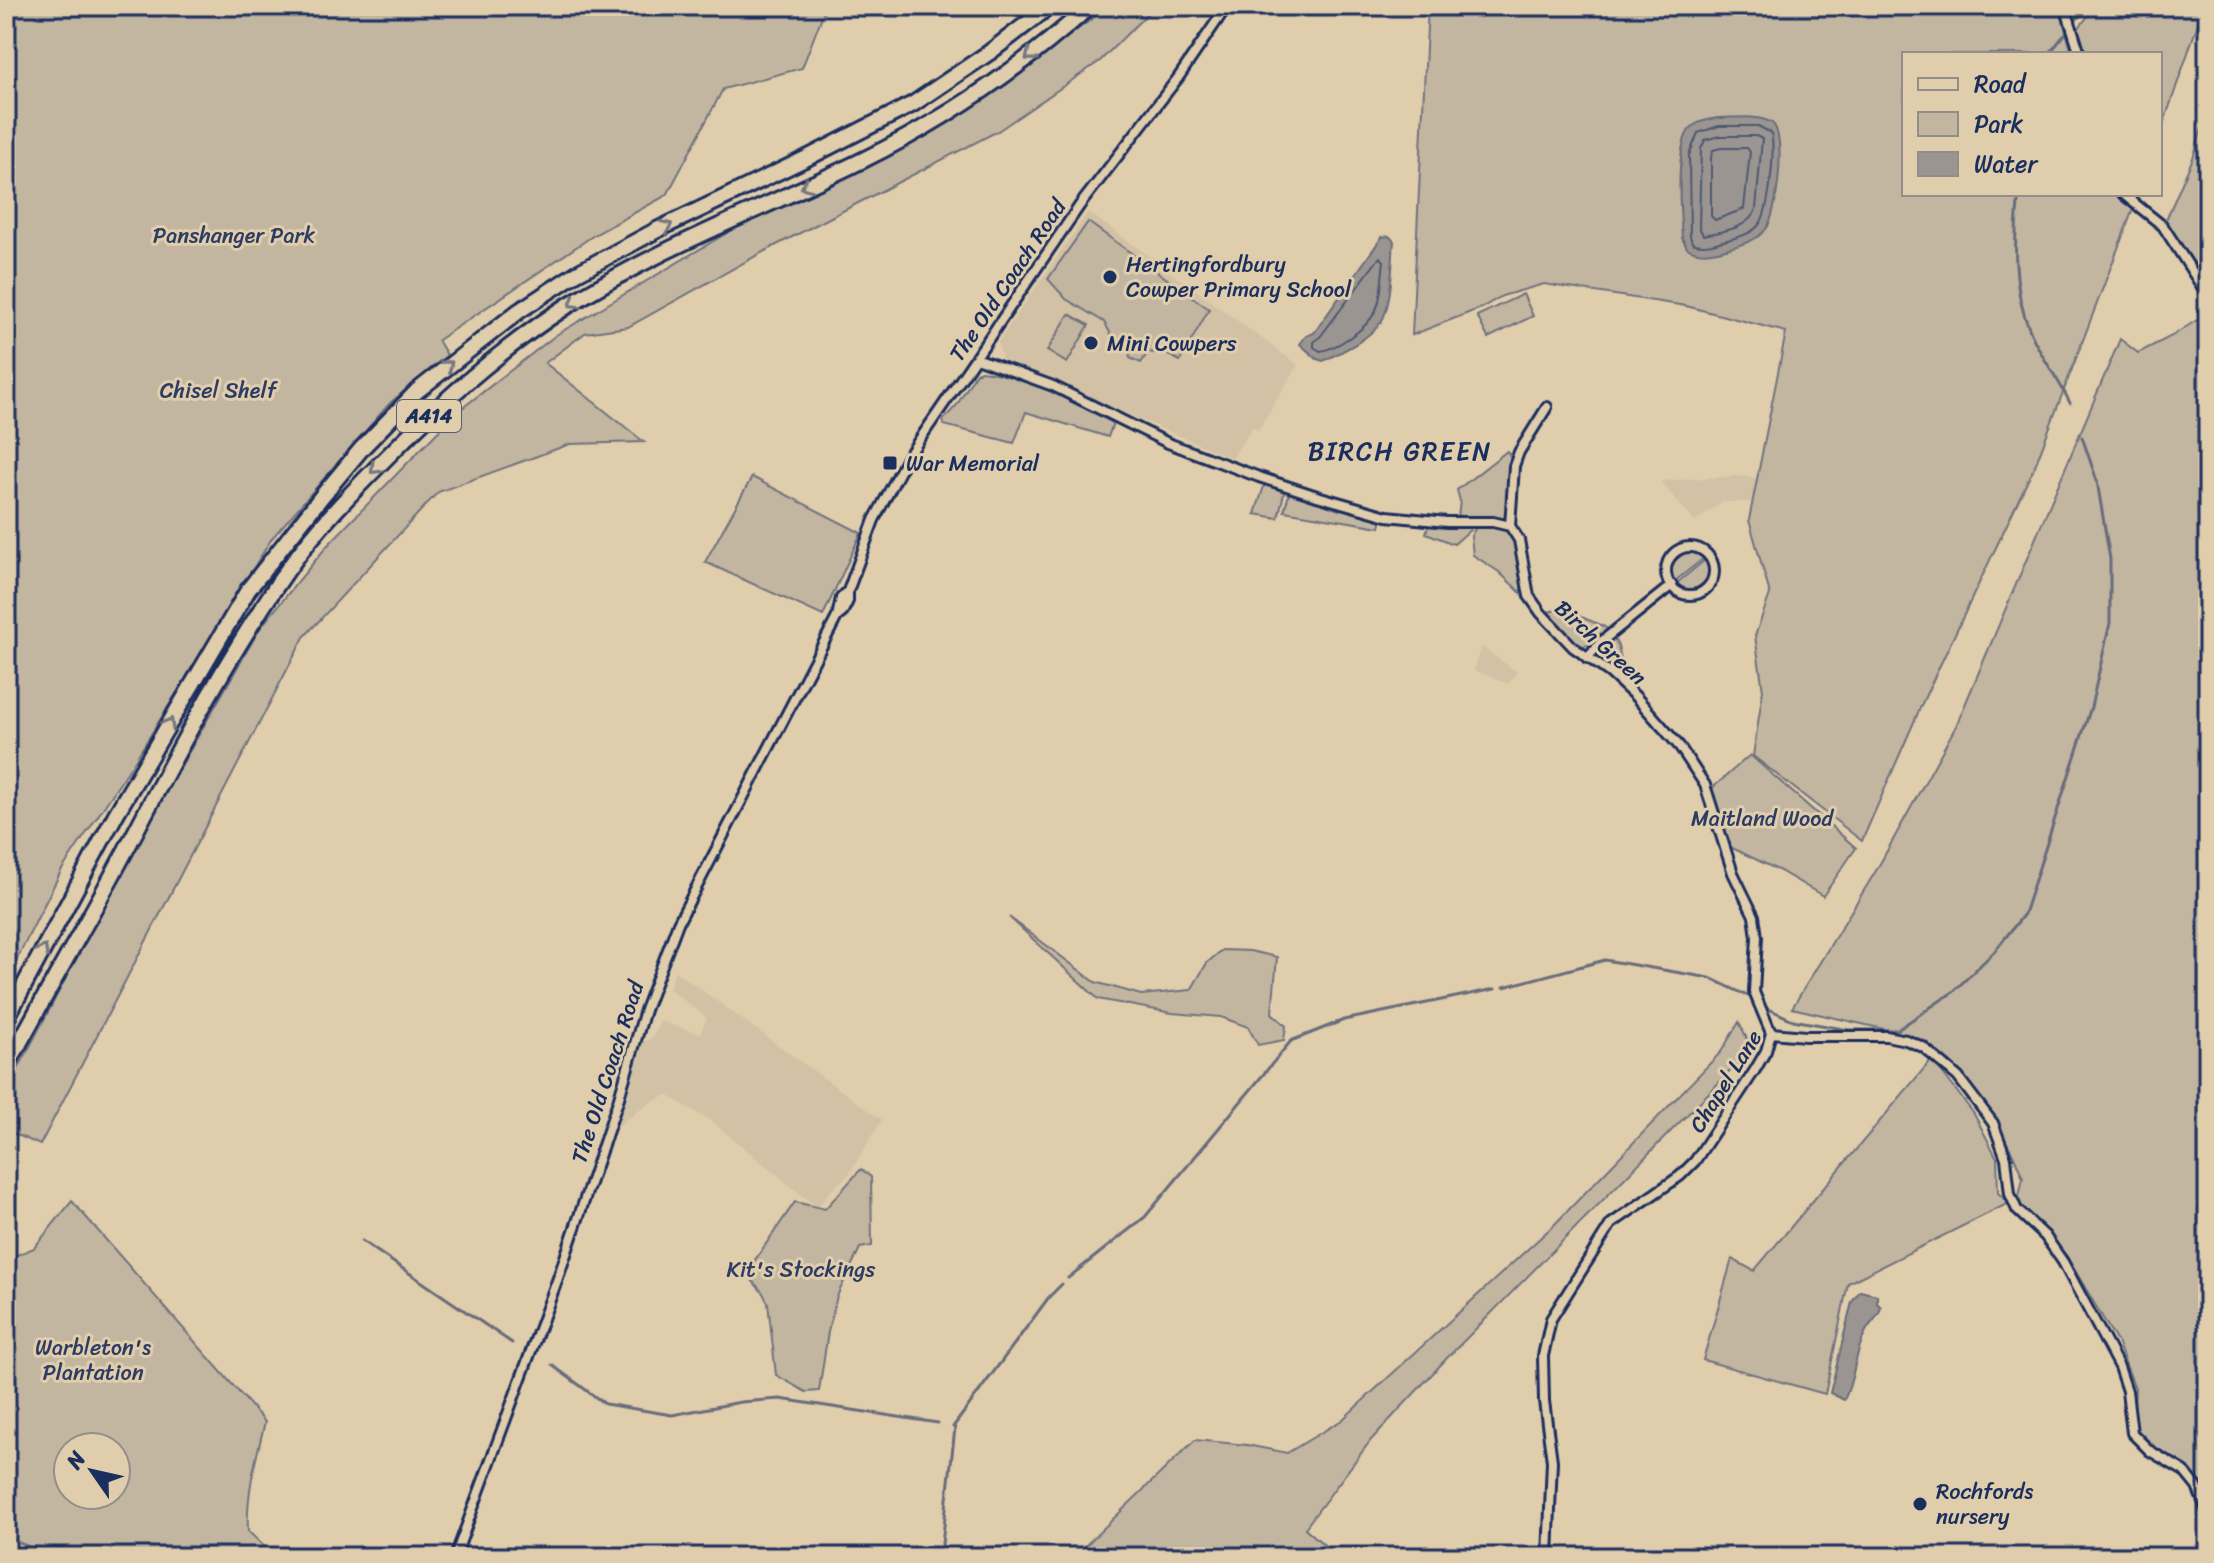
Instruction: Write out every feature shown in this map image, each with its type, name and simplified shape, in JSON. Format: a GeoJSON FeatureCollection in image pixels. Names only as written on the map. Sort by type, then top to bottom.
{"type":"FeatureCollection","features":[{"type":"Feature","properties":{"kind":"highway","name":"A414"},"geometry":{"type":"LineString","coordinates":[[6,1019],[116,814],[248,590],[332,484],[417,391],[519,311],[577,273],[659,229],[819,153],[913,104],[990,52],[1050,6]]}},
{"type":"Feature","properties":{"kind":"highway","name":"A414"},"geometry":{"type":"LineString","coordinates":[[6,1068],[168,768],[250,626],[334,510],[405,439],[465,382],[567,307],[664,251],[865,160],[977,95],[1059,34],[1090,6]]}},
{"type":"Feature","properties":{"kind":"street","name":"The Old Coach Road"},"geometry":{"type":"LineString","coordinates":[[455,1557],[558,1278],[618,1101],[645,1010],[678,923],[837,617],[841,598],[848,591],[886,495],[907,458],[1080,205],[1178,78],[1227,6]]}},
{"type":"Feature","properties":{"kind":"street"},"geometry":{"type":"LineString","coordinates":[[2065,6],[2079,52]]}},
{"type":"Feature","properties":{"kind":"street"},"geometry":{"type":"LineString","coordinates":[[2126,196],[2163,226],[2208,296]]}},
{"type":"Feature","properties":{"kind":"street"},"geometry":{"type":"LineString","coordinates":[[976,358],[999,369],[1053,386],[1168,443],[1259,477],[1387,516],[1447,522],[1493,522],[1510,526],[1514,466],[1519,452],[1547,407]]}},
{"type":"Feature","properties":{"kind":"street","name":"Birch Green"},"geometry":{"type":"LineString","coordinates":[[1510,526],[1519,540],[1529,596],[1551,626],[1635,696],[1680,747],[1705,785],[1733,873],[1754,916],[1757,937],[1754,992],[1771,1033]]}},
{"type":"Feature","properties":{"kind":"street"},"geometry":{"type":"LineString","coordinates":[[1693,546],[1701,550],[1714,568],[1710,583],[1690,596],[1681,594],[1672,585],[1665,575],[1667,563],[1684,548],[1693,546]]}},
{"type":"Feature","properties":{"kind":"street"},"geometry":{"type":"LineString","coordinates":[[1587,658],[1602,641],[1672,585]]}},
{"type":"Feature","properties":{"kind":"street","name":"Chapel Lane"},"geometry":{"type":"LineString","coordinates":[[1548,1557],[1552,1461],[1544,1401],[1543,1356],[1551,1319],[1611,1224],[1680,1176],[1695,1161],[1755,1070],[1766,1051],[1771,1033],[1886,1036],[1906,1040],[1923,1047],[1958,1077],[1993,1123],[2006,1158],[2010,1194],[2017,1210],[2045,1236],[2063,1262],[2119,1367],[2127,1391],[2132,1433],[2150,1451],[2184,1471],[2197,1487],[2208,1513]]}},
{"type":"Feature","properties":{"kind":"shaded area","name":"Hertingfordbury Cowper Primary School"},"geometry":{"type":"Polygon","coordinates":[[[1088,212],[1298,365],[1258,430],[1253,427],[1232,458],[1002,359],[998,342],[1088,212]]]}},
{"type":"Feature","properties":{"kind":"shaded area"},"geometry":{"type":"Polygon","coordinates":[[[1736,476],[1757,478],[1752,502],[1722,502],[1695,522],[1660,481],[1736,476]]]}},
{"type":"Feature","properties":{"kind":"shaded area"},"geometry":{"type":"Polygon","coordinates":[[[1482,647],[1517,672],[1508,684],[1474,670],[1482,647]]]}},
{"type":"Feature","properties":{"kind":"shaded area"},"geometry":{"type":"Polygon","coordinates":[[[675,971],[882,1120],[849,1174],[830,1191],[818,1208],[711,1121],[667,1095],[651,1102],[618,1126],[643,1042],[653,1037],[660,1021],[700,1034],[707,1018],[669,989],[675,971]]]}},
{"type":"Feature","properties":{"kind":"green space","name":"Panshanger Park"},"geometry":{"type":"Polygon","coordinates":[[[6,6],[826,6],[802,68],[723,89],[667,195],[594,235],[438,340],[447,355],[390,403],[272,538],[132,765],[61,871],[6,981],[6,6]]]}},
{"type":"Feature","properties":{"kind":"green space"},"geometry":{"type":"Polygon","coordinates":[[[1105,6],[1155,6],[1100,61],[998,131],[765,251],[628,327],[585,333],[545,363],[644,442],[570,444],[438,492],[304,637],[40,1145],[6,1130],[6,1092],[138,841],[260,628],[327,546],[456,413],[556,335],[737,227],[965,112],[1096,16],[1105,6]]]}},
{"type":"Feature","properties":{"kind":"green space"},"geometry":{"type":"Polygon","coordinates":[[[1428,6],[2059,6],[2071,52],[1902,52],[1902,196],[2117,196],[2133,209],[2036,463],[1924,699],[1862,841],[1753,756],[1763,690],[1755,636],[1770,594],[1749,520],[1786,332],[1686,306],[1544,284],[1502,296],[1481,308],[1412,335],[1428,6]]]}},
{"type":"Feature","properties":{"kind":"green space"},"geometry":{"type":"Polygon","coordinates":[[[2096,6],[2204,6],[2162,128],[2162,52],[2085,52],[2078,29],[2096,6]]]}},
{"type":"Feature","properties":{"kind":"green space"},"geometry":{"type":"Polygon","coordinates":[[[2208,108],[2208,282],[2165,222],[2193,158],[2208,108]]]}},
{"type":"Feature","properties":{"kind":"green space"},"geometry":{"type":"Polygon","coordinates":[[[1088,222],[1209,309],[1180,361],[1160,351],[1148,352],[1141,363],[1130,358],[1129,349],[1115,341],[1104,322],[1066,299],[1048,279],[1088,222]]]}},
{"type":"Feature","properties":{"kind":"green space"},"geometry":{"type":"Polygon","coordinates":[[[1523,294],[1533,316],[1488,338],[1477,316],[1523,294]]]}},
{"type":"Feature","properties":{"kind":"green space"},"geometry":{"type":"Polygon","coordinates":[[[2208,313],[2208,1502],[2186,1470],[2133,1429],[2135,1388],[2117,1342],[2066,1255],[2018,1201],[2023,1178],[2014,1156],[1995,1121],[1950,1062],[1910,1035],[1792,1008],[1877,869],[1956,726],[2120,339],[2138,353],[2208,313]]]}},
{"type":"Feature","properties":{"kind":"green space"},"geometry":{"type":"Polygon","coordinates":[[[1069,314],[1089,325],[1067,363],[1047,351],[1069,314]]]}},
{"type":"Feature","properties":{"kind":"green space"},"geometry":{"type":"Polygon","coordinates":[[[981,371],[1016,378],[1081,406],[1113,423],[1108,437],[1026,412],[1014,443],[944,425],[943,420],[957,405],[976,373],[981,371]]]}},
{"type":"Feature","properties":{"kind":"green space"},"geometry":{"type":"Polygon","coordinates":[[[1507,451],[1512,459],[1509,515],[1503,519],[1458,517],[1460,501],[1457,490],[1507,451]]]}},
{"type":"Feature","properties":{"kind":"green space"},"geometry":{"type":"Polygon","coordinates":[[[752,477],[861,533],[823,616],[705,562],[752,477]]]}},
{"type":"Feature","properties":{"kind":"green space"},"geometry":{"type":"Polygon","coordinates":[[[1265,483],[1285,489],[1278,518],[1255,514],[1265,483]]]}},
{"type":"Feature","properties":{"kind":"green space"},"geometry":{"type":"Polygon","coordinates":[[[1290,491],[1339,510],[1343,507],[1382,518],[1380,527],[1284,511],[1290,491]]]}},
{"type":"Feature","properties":{"kind":"green space"},"geometry":{"type":"Polygon","coordinates":[[[1429,524],[1469,526],[1470,530],[1454,544],[1426,533],[1429,524]]]}},
{"type":"Feature","properties":{"kind":"green space"},"geometry":{"type":"Polygon","coordinates":[[[1476,527],[1500,529],[1512,536],[1521,560],[1520,592],[1499,572],[1473,555],[1471,536],[1476,527]]]}},
{"type":"Feature","properties":{"kind":"green space"},"geometry":{"type":"Polygon","coordinates":[[[1688,550],[1698,552],[1704,558],[1675,581],[1669,572],[1672,563],[1688,550]]]}},
{"type":"Feature","properties":{"kind":"green space"},"geometry":{"type":"Polygon","coordinates":[[[1705,560],[1710,570],[1706,581],[1694,591],[1683,590],[1677,583],[1705,560]]]}},
{"type":"Feature","properties":{"kind":"green space"},"geometry":{"type":"Polygon","coordinates":[[[1563,609],[1608,631],[1591,645],[1579,646],[1547,612],[1563,609]]]}},
{"type":"Feature","properties":{"kind":"green space"},"geometry":{"type":"Polygon","coordinates":[[[1613,637],[1625,679],[1599,660],[1599,650],[1613,637]]]}},
{"type":"Feature","properties":{"kind":"green space","name":"Maitland Wood"},"geometry":{"type":"Polygon","coordinates":[[[1750,755],[1856,848],[1823,896],[1726,845],[1710,790],[1750,755]]]}},
{"type":"Feature","properties":{"kind":"green space"},"geometry":{"type":"Polygon","coordinates":[[[1009,917],[1095,982],[1141,995],[1191,990],[1207,963],[1222,950],[1250,951],[1277,957],[1272,1013],[1286,1026],[1284,1040],[1258,1045],[1248,1027],[1221,1017],[1172,1013],[1098,999],[1009,917]]]}},
{"type":"Feature","properties":{"kind":"green space"},"geometry":{"type":"Polygon","coordinates":[[[1739,1022],[1752,1049],[1446,1359],[1371,1440],[1305,1528],[1330,1550],[1361,1557],[1089,1557],[1084,1547],[1195,1440],[1287,1453],[1342,1420],[1554,1225],[1721,1052],[1739,1022]]]}},
{"type":"Feature","properties":{"kind":"green space"},"geometry":{"type":"Polygon","coordinates":[[[1932,1059],[1974,1114],[1997,1158],[1998,1193],[2009,1203],[1848,1283],[1825,1394],[1703,1360],[1732,1259],[1754,1271],[1932,1059]]]}},
{"type":"Feature","properties":{"kind":"green space","name":"Kit's Stockings"},"geometry":{"type":"Polygon","coordinates":[[[861,1169],[871,1177],[872,1246],[860,1248],[837,1296],[819,1391],[806,1392],[776,1375],[768,1303],[746,1273],[795,1202],[825,1209],[861,1169]]]}},
{"type":"Feature","properties":{"kind":"green space","name":"Warbleton's Plantation"},"geometry":{"type":"Polygon","coordinates":[[[72,1201],[265,1422],[250,1489],[248,1531],[275,1557],[54,1557],[6,1537],[6,1311],[12,1257],[34,1248],[72,1201]]]}},
{"type":"Feature","properties":{"kind":"water"},"geometry":{"type":"Polygon","coordinates":[[[1753,117],[1772,123],[1779,142],[1777,193],[1770,221],[1762,233],[1740,245],[1700,252],[1687,248],[1682,238],[1682,152],[1692,127],[1718,118],[1753,117]]]}},
{"type":"Feature","properties":{"kind":"water"},"geometry":{"type":"Polygon","coordinates":[[[1389,236],[1394,241],[1391,283],[1381,322],[1355,344],[1323,361],[1317,359],[1300,344],[1306,336],[1314,333],[1382,237],[1389,236]]]}},
{"type":"Feature","properties":{"kind":"water"},"geometry":{"type":"Polygon","coordinates":[[[1860,1291],[1877,1295],[1877,1303],[1881,1307],[1861,1341],[1844,1400],[1830,1393],[1852,1302],[1860,1291]]]}},
{"type":"Feature","properties":{"kind":"waterway"},"geometry":{"type":"LineString","coordinates":[[2077,19],[2087,6]]}},
{"type":"Feature","properties":{"kind":"waterway"},"geometry":{"type":"LineString","coordinates":[[2051,52],[2065,34]]}},
{"type":"Feature","properties":{"kind":"waterway"},"geometry":{"type":"LineString","coordinates":[[2019,196],[2017,281],[2024,315],[2034,340],[2070,403]]}},
{"type":"Feature","properties":{"kind":"waterway"},"geometry":{"type":"LineString","coordinates":[[1764,1007],[1793,1020],[1849,1030],[1897,1030],[1953,992],[1994,952],[2024,914],[2091,707],[2110,623],[2110,559],[2097,481],[2082,437]]}},
{"type":"Feature","properties":{"kind":"waterway"},"geometry":{"type":"LineString","coordinates":[[1504,987],[1605,960],[1710,978],[1748,996]]}},
{"type":"Feature","properties":{"kind":"waterway"},"geometry":{"type":"LineString","coordinates":[[1068,1278],[1145,1217],[1291,1041],[1344,1020],[1495,989]]}},
{"type":"Feature","properties":{"kind":"waterway"},"geometry":{"type":"LineString","coordinates":[[362,1241],[512,1343]]}},
{"type":"Feature","properties":{"kind":"waterway"},"geometry":{"type":"LineString","coordinates":[[953,1427],[1049,1297],[1062,1284]]}},
{"type":"Feature","properties":{"kind":"waterway"},"geometry":{"type":"LineString","coordinates":[[552,1365],[605,1404],[672,1415],[741,1402],[780,1399],[938,1423]]}},
{"type":"Feature","properties":{"kind":"waterway"},"geometry":{"type":"LineString","coordinates":[[946,1557],[942,1544],[955,1428]]}},
{"type":"Feature","properties":{"kind":"place","name":"Hertingfordbury Cowper Primary School"},"geometry":{"type":"Point","coordinates":[1110,277]}},
{"type":"Feature","properties":{"kind":"place","name":"Mini Cowpers"},"geometry":{"type":"Point","coordinates":[1091,343]}},
{"type":"Feature","properties":{"kind":"place","name":"War Memorial"},"geometry":{"type":"Point","coordinates":[890,463]}},
{"type":"Feature","properties":{"kind":"place","name":"Rochfords nursery"},"geometry":{"type":"Point","coordinates":[1920,1504]}},
{"type":"Feature","properties":{"kind":"district","name":"BIRCH GREEN"},"geometry":{"type":"Point","coordinates":[1400,451]}},
{"type":"Feature","properties":{"kind":"park label","name":"Chisel Shelf"},"geometry":{"type":"Point","coordinates":[218,390]}}]}
